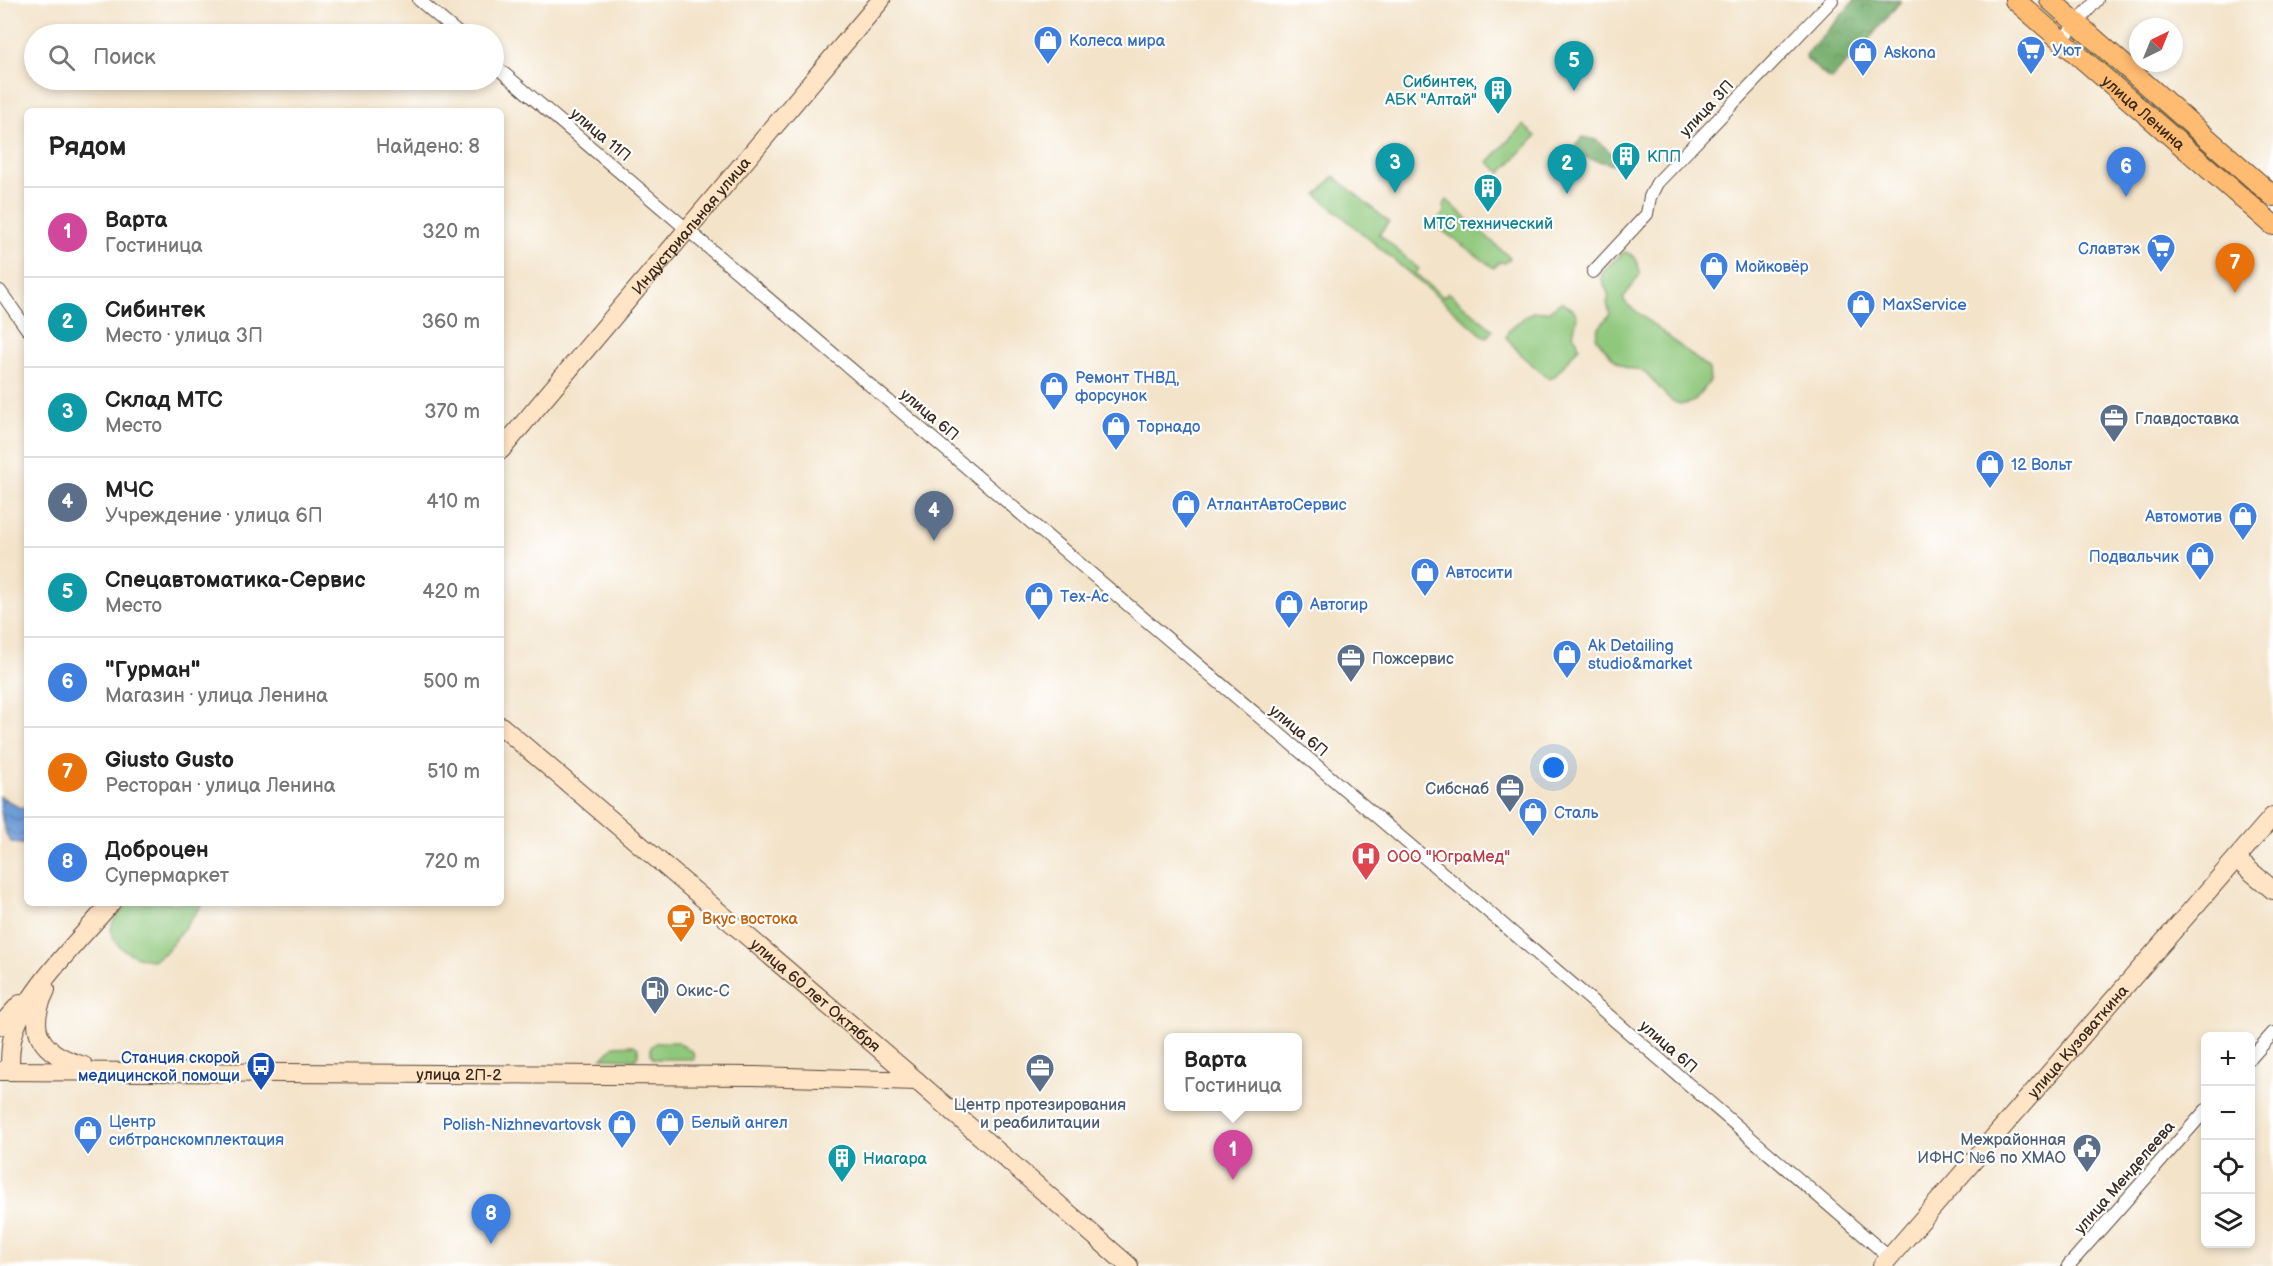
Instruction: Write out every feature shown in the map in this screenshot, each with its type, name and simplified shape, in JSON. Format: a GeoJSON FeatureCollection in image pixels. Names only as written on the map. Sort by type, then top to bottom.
{"type":"FeatureCollection","features":[{"type":"Feature","properties":{"kind":"main road","name":"Индустриальная улица"},"geometry":{"type":"LineString","coordinates":[[504,446],[666,257],[686,228],[881,0]]}},
{"type":"Feature","properties":{"kind":"main road","name":"улица Ленина"},"geometry":{"type":"LineString","coordinates":[[2015,0],[2273,225]]}},
{"type":"Feature","properties":{"kind":"main road","name":"улица Ленина"},"geometry":{"type":"LineString","coordinates":[[2050,0],[2273,196]]}},
{"type":"Feature","properties":{"kind":"main road","name":"улица 60 лет Октября"},"geometry":{"type":"LineString","coordinates":[[504,729],[917,1081],[1129,1266]]}},
{"type":"Feature","properties":{"kind":"main road","name":"улица Кузоваткина"},"geometry":{"type":"LineString","coordinates":[[1886,1262],[2273,816]]}},
{"type":"Feature","properties":{"kind":"main road"},"geometry":{"type":"LineString","coordinates":[[2236,859],[2273,890]]}},
{"type":"Feature","properties":{"kind":"main road"},"geometry":{"type":"LineString","coordinates":[[0,1026],[108,906]]}},
{"type":"Feature","properties":{"kind":"main road"},"geometry":{"type":"LineString","coordinates":[[5,1071],[11,1043],[20,1018],[38,990],[74,945]]}},
{"type":"Feature","properties":{"kind":"main road"},"geometry":{"type":"LineString","coordinates":[[74,945],[41,1000],[36,1024],[39,1036],[54,1054],[67,1061],[107,1072]]}},
{"type":"Feature","properties":{"kind":"main road","name":"улица 2П-2"},"geometry":{"type":"LineString","coordinates":[[5,1071],[754,1076],[917,1081]]}},
{"type":"Feature","properties":{"kind":"street"},"geometry":{"type":"LineString","coordinates":[[419,0],[447,24]]}},
{"type":"Feature","properties":{"kind":"street","name":"улица 3П"},"geometry":{"type":"LineString","coordinates":[[1593,272],[1647,214],[1650,197],[1657,183],[1832,0]]}},
{"type":"Feature","properties":{"kind":"street"},"geometry":{"type":"LineString","coordinates":[[2061,40],[2097,0]]}},
{"type":"Feature","properties":{"kind":"street","name":"улица 11П"},"geometry":{"type":"LineString","coordinates":[[504,73],[686,228]]}},
{"type":"Feature","properties":{"kind":"street","name":"улица 6П"},"geometry":{"type":"LineString","coordinates":[[686,228],[1886,1262]]}},
{"type":"Feature","properties":{"kind":"street"},"geometry":{"type":"LineString","coordinates":[[0,291],[24,325]]}},
{"type":"Feature","properties":{"kind":"street"},"geometry":{"type":"LineString","coordinates":[[2255,1054],[2273,1034]]}},
{"type":"Feature","properties":{"kind":"street","name":"улица Менделеева"},"geometry":{"type":"LineString","coordinates":[[2068,1266],[2201,1115]]}},
{"type":"Feature","properties":{"kind":"green space"},"geometry":{"type":"Polygon","coordinates":[[[1855,0],[1900,0],[1900,2],[1861,49],[1832,79],[1828,78],[1807,60],[1806,55],[1855,0]]]}},
{"type":"Feature","properties":{"kind":"green space"},"geometry":{"type":"Polygon","coordinates":[[[2082,40],[2224,163],[2220,168],[2078,45],[2082,40]]]}},
{"type":"Feature","properties":{"kind":"green space"},"geometry":{"type":"Polygon","coordinates":[[[1523,125],[1536,136],[1501,173],[1488,162],[1523,125]]]}},
{"type":"Feature","properties":{"kind":"green space"},"geometry":{"type":"Polygon","coordinates":[[[1583,137],[1596,140],[1619,159],[1613,165],[1580,156],[1572,149],[1583,137]]]}},
{"type":"Feature","properties":{"kind":"green space"},"geometry":{"type":"Polygon","coordinates":[[[1334,176],[1389,222],[1379,234],[1419,269],[1415,273],[1443,297],[1448,292],[1493,330],[1486,338],[1317,195],[1334,176]]]}},
{"type":"Feature","properties":{"kind":"green space"},"geometry":{"type":"Polygon","coordinates":[[[1447,200],[1510,258],[1505,263],[1499,262],[1494,268],[1435,225],[1444,212],[1443,205],[1447,200]]]}},
{"type":"Feature","properties":{"kind":"green space"},"geometry":{"type":"Polygon","coordinates":[[[1624,252],[1634,257],[1640,274],[1623,299],[1709,369],[1710,381],[1692,402],[1684,404],[1670,399],[1643,371],[1627,368],[1617,361],[1596,337],[1598,329],[1610,314],[1607,303],[1609,296],[1601,277],[1605,269],[1624,252]]]}},
{"type":"Feature","properties":{"kind":"green space"},"geometry":{"type":"Polygon","coordinates":[[[1561,302],[1573,309],[1577,316],[1573,335],[1579,347],[1554,377],[1549,379],[1522,356],[1506,337],[1509,330],[1526,316],[1533,312],[1549,311],[1561,302]]]}},
{"type":"Feature","properties":{"kind":"green space"},"geometry":{"type":"Polygon","coordinates":[[[125,906],[201,906],[165,953],[153,960],[130,954],[117,944],[111,930],[116,917],[125,906]]]}},
{"type":"Feature","properties":{"kind":"green space"},"geometry":{"type":"Polygon","coordinates":[[[657,1042],[677,1042],[693,1052],[694,1059],[654,1059],[651,1055],[651,1047],[657,1042]]]}},
{"type":"Feature","properties":{"kind":"green space"},"geometry":{"type":"Polygon","coordinates":[[[634,1045],[638,1048],[638,1055],[635,1059],[602,1058],[614,1046],[634,1045]]]}},
{"type":"Feature","properties":{"kind":"water"},"geometry":{"type":"Polygon","coordinates":[[[0,796],[18,807],[24,808],[24,845],[13,843],[10,840],[0,796]]]}},
{"type":"Feature","properties":{"kind":"place","name":"Колеса мира"},"geometry":{"type":"Point","coordinates":[1048,66]}},
{"type":"Feature","properties":{"kind":"place","name":"Уют"},"geometry":{"type":"Point","coordinates":[2031,76]}},
{"type":"Feature","properties":{"kind":"place","name":"Askona"},"geometry":{"type":"Point","coordinates":[1863,78]}},
{"type":"Feature","properties":{"kind":"place","name":"Спецавтоматика-Сервис"},"geometry":{"type":"Point","coordinates":[1574,91]}},
{"type":"Feature","properties":{"kind":"place","name":"Сибинтек, АБК \"Алтай\""},"geometry":{"type":"Point","coordinates":[1498,116]}},
{"type":"Feature","properties":{"kind":"place","name":"КПП"},"geometry":{"type":"Point","coordinates":[1626,182]}},
{"type":"Feature","properties":{"kind":"place","name":"Склад МТС"},"geometry":{"type":"Point","coordinates":[1395,193]}},
{"type":"Feature","properties":{"kind":"place","name":"Сибинтек"},"geometry":{"type":"Point","coordinates":[1567,194]}},
{"type":"Feature","properties":{"kind":"place","name":"\"Гурман\""},"geometry":{"type":"Point","coordinates":[2126,197]}},
{"type":"Feature","properties":{"kind":"place","name":"МТС технический"},"geometry":{"type":"Point","coordinates":[1488,214]}},
{"type":"Feature","properties":{"kind":"place","name":"Славтэк"},"geometry":{"type":"Point","coordinates":[2161,274]}},
{"type":"Feature","properties":{"kind":"place","name":"Мойковёр"},"geometry":{"type":"Point","coordinates":[1714,292]}},
{"type":"Feature","properties":{"kind":"place","name":"Giusto Gusto"},"geometry":{"type":"Point","coordinates":[2235,293]}},
{"type":"Feature","properties":{"kind":"place","name":"MaxService"},"geometry":{"type":"Point","coordinates":[1861,330]}},
{"type":"Feature","properties":{"kind":"place","name":"Ремонт ТНВД, форсунок"},"geometry":{"type":"Point","coordinates":[1054,412]}},
{"type":"Feature","properties":{"kind":"place","name":"Главдоставка"},"geometry":{"type":"Point","coordinates":[2114,444]}},
{"type":"Feature","properties":{"kind":"place","name":"Торнадо"},"geometry":{"type":"Point","coordinates":[1116,452]}},
{"type":"Feature","properties":{"kind":"place","name":"12 Вольт"},"geometry":{"type":"Point","coordinates":[1990,490]}},
{"type":"Feature","properties":{"kind":"place","name":"АтлантАвтоСервис"},"geometry":{"type":"Point","coordinates":[1186,530]}},
{"type":"Feature","properties":{"kind":"place","name":"МЧС"},"geometry":{"type":"Point","coordinates":[934,541]}},
{"type":"Feature","properties":{"kind":"place","name":"Автомотив"},"geometry":{"type":"Point","coordinates":[2243,542]}},
{"type":"Feature","properties":{"kind":"place","name":"Подвальчик"},"geometry":{"type":"Point","coordinates":[2200,582]}},
{"type":"Feature","properties":{"kind":"place","name":"Автосити"},"geometry":{"type":"Point","coordinates":[1425,598]}},
{"type":"Feature","properties":{"kind":"place","name":"Тех-Ас"},"geometry":{"type":"Point","coordinates":[1039,622]}},
{"type":"Feature","properties":{"kind":"place","name":"Автогир"},"geometry":{"type":"Point","coordinates":[1289,630]}},
{"type":"Feature","properties":{"kind":"place","name":"Ak Detailing studio&market"},"geometry":{"type":"Point","coordinates":[1567,680]}},
{"type":"Feature","properties":{"kind":"place","name":"Пожсервис"},"geometry":{"type":"Point","coordinates":[1351,684]}},
{"type":"Feature","properties":{"kind":"place","name":"Сибснаб"},"geometry":{"type":"Point","coordinates":[1510,814]}},
{"type":"Feature","properties":{"kind":"place","name":"Сталь"},"geometry":{"type":"Point","coordinates":[1533,838]}},
{"type":"Feature","properties":{"kind":"place","name":"ООО \"ЮграМед\""},"geometry":{"type":"Point","coordinates":[1366,882]}},
{"type":"Feature","properties":{"kind":"place","name":"Вкус востока"},"geometry":{"type":"Point","coordinates":[681,944]}},
{"type":"Feature","properties":{"kind":"place","name":"Окис-С"},"geometry":{"type":"Point","coordinates":[655,1016]}},
{"type":"Feature","properties":{"kind":"place","name":"Станция скорой медицинской помощи"},"geometry":{"type":"Point","coordinates":[261,1092]}},
{"type":"Feature","properties":{"kind":"place","name":"Центр протезирования и реабилитации"},"geometry":{"type":"Point","coordinates":[1040,1094]}},
{"type":"Feature","properties":{"kind":"place","name":"Белый ангел"},"geometry":{"type":"Point","coordinates":[670,1148]}},
{"type":"Feature","properties":{"kind":"place","name":"Polish-Nizhnevartovsk"},"geometry":{"type":"Point","coordinates":[622,1150]}},
{"type":"Feature","properties":{"kind":"place","name":"Центр сибтранскомплектация"},"geometry":{"type":"Point","coordinates":[88,1156]}},
{"type":"Feature","properties":{"kind":"place","name":"Межрайонная ИФНС №6 по ХМАО"},"geometry":{"type":"Point","coordinates":[2087,1174]}},
{"type":"Feature","properties":{"kind":"place","name":"Варта"},"geometry":{"type":"Point","coordinates":[1233,1180]}},
{"type":"Feature","properties":{"kind":"place","name":"Ниагара"},"geometry":{"type":"Point","coordinates":[842,1184]}},
{"type":"Feature","properties":{"kind":"place","name":"Доброцен"},"geometry":{"type":"Point","coordinates":[491,1244]}}]}
